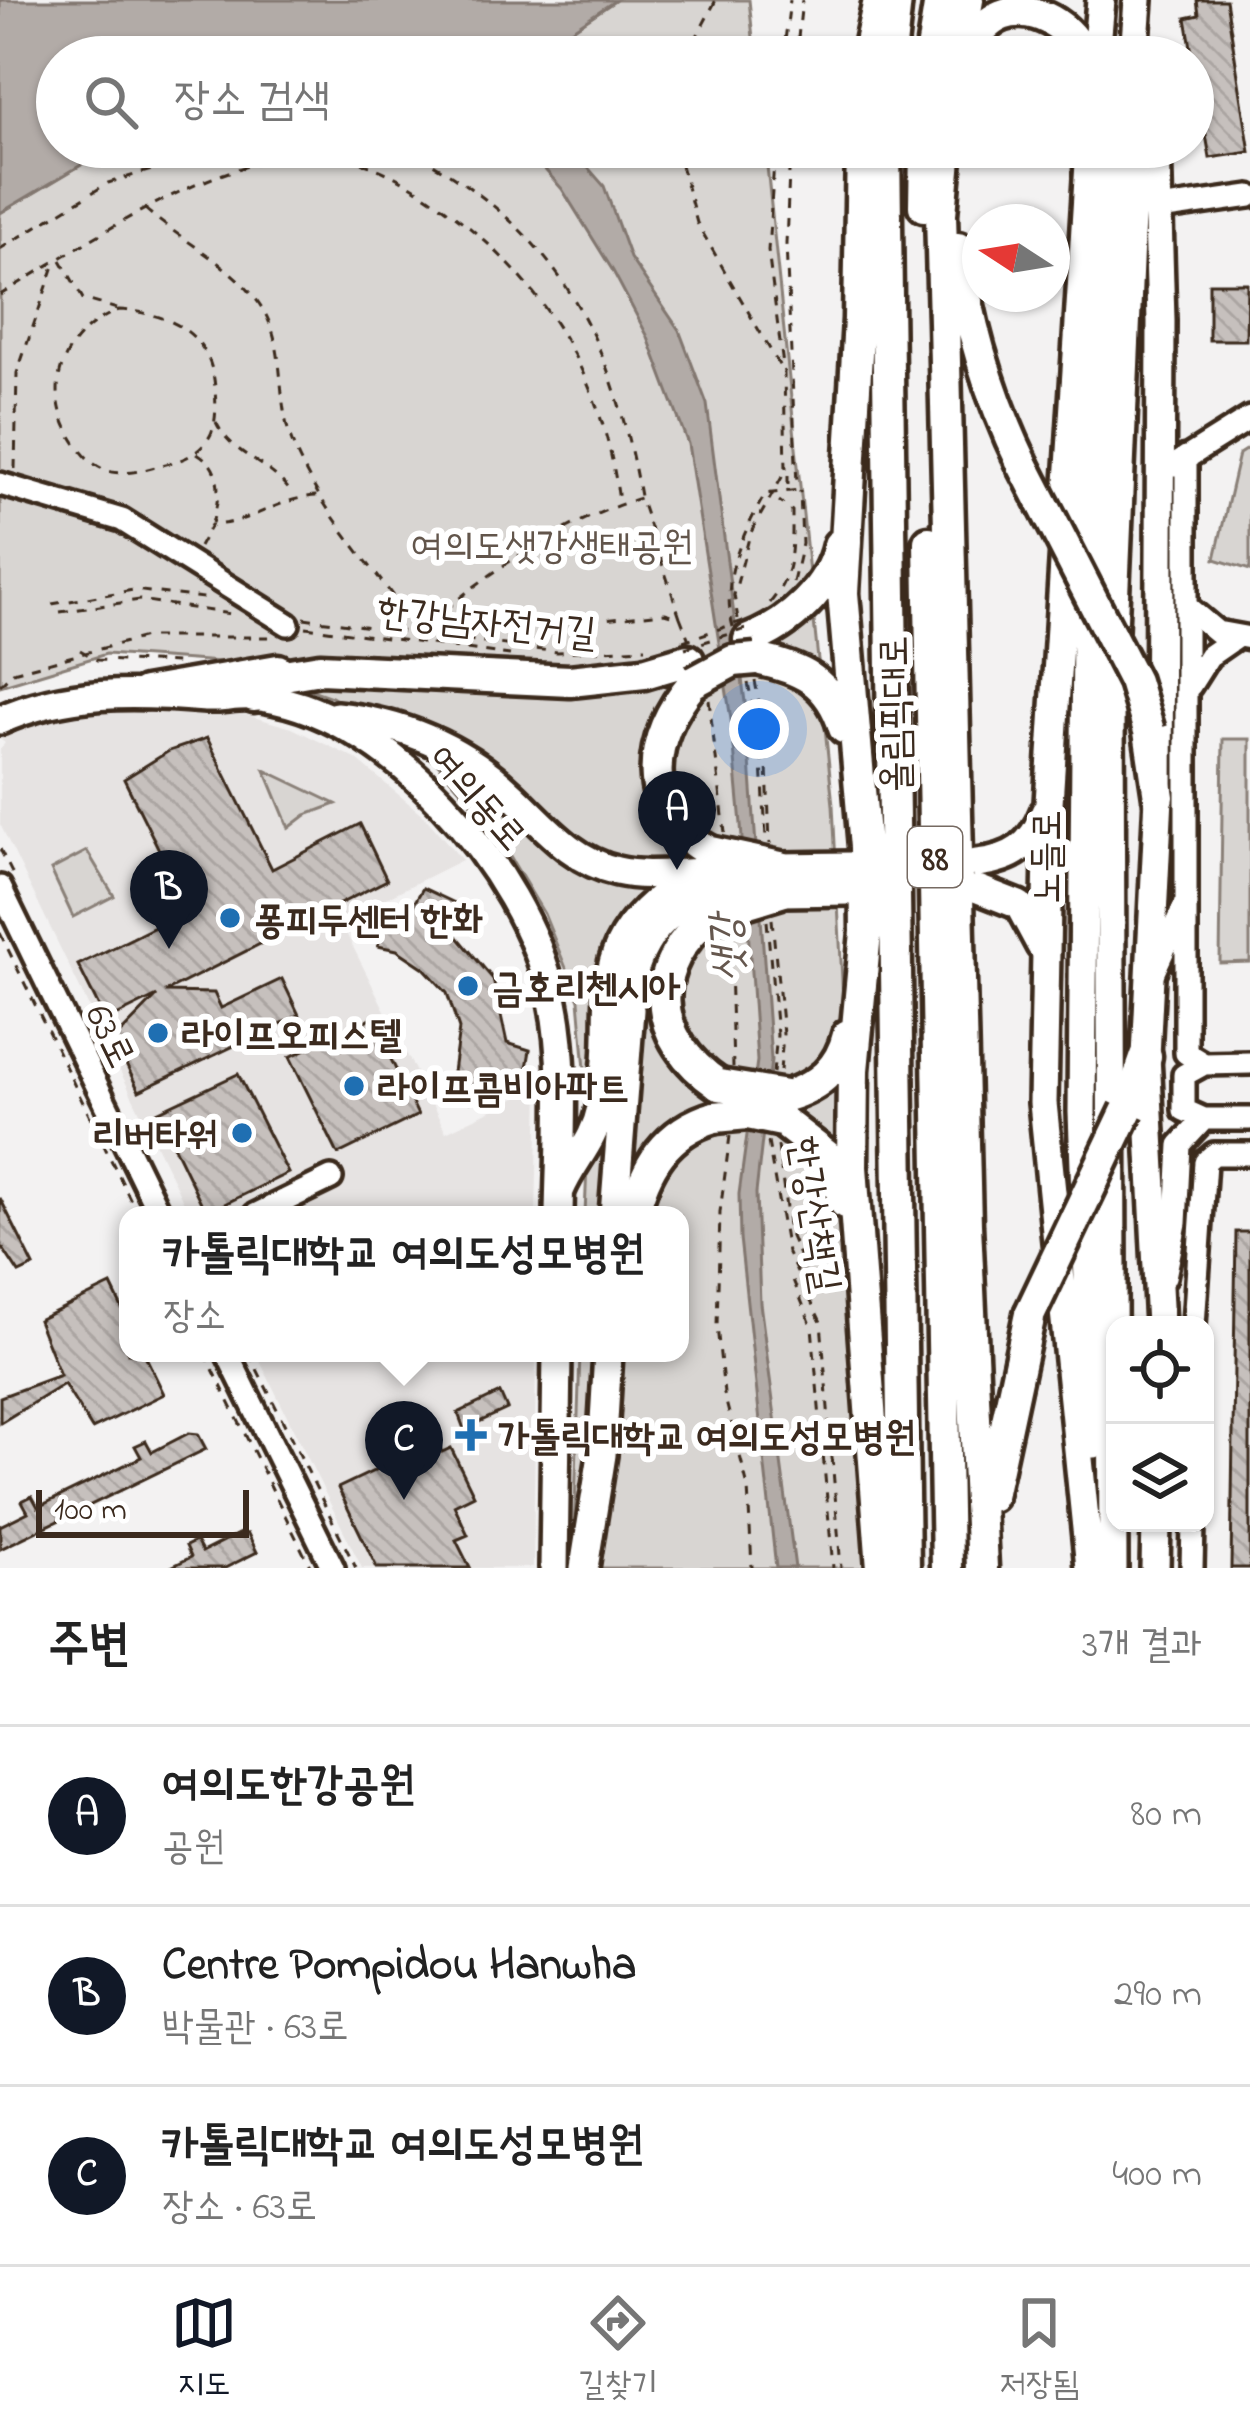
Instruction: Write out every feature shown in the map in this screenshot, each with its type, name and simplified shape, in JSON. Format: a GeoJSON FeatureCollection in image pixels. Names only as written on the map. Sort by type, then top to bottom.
{"type":"FeatureCollection","features":[{"type":"Feature","properties":{"kind":"highway"},"geometry":{"type":"LineString","coordinates":[[871,36],[879,0]]}},
{"type":"Feature","properties":{"kind":"highway"},"geometry":{"type":"LineString","coordinates":[[892,36],[896,0]]}},
{"type":"Feature","properties":{"kind":"highway"},"geometry":{"type":"LineString","coordinates":[[934,36],[940,0]]}},
{"type":"Feature","properties":{"kind":"highway"},"geometry":{"type":"LineString","coordinates":[[962,36],[968,0]]}},
{"type":"Feature","properties":{"kind":"highway"},"geometry":{"type":"LineString","coordinates":[[980,36],[1002,15],[1025,13],[1067,30],[1071,36]]}},
{"type":"Feature","properties":{"kind":"highway"},"geometry":{"type":"LineString","coordinates":[[861,168],[844,638],[863,798],[866,932],[851,1110],[882,1568]]}},
{"type":"Feature","properties":{"kind":"highway","name":"올림픽대로"},"geometry":{"type":"LineString","coordinates":[[885,168],[904,1568]]}},
{"type":"Feature","properties":{"kind":"highway","name":"올림픽대로"},"geometry":{"type":"LineString","coordinates":[[925,168],[946,1568]]}},
{"type":"Feature","properties":{"kind":"highway"},"geometry":{"type":"LineString","coordinates":[[946,168],[941,214],[966,1225],[982,1559]]}},
{"type":"Feature","properties":{"kind":"highway"},"geometry":{"type":"LineString","coordinates":[[950,168],[967,314],[997,412],[1134,681],[1149,731],[1159,797]]}},
{"type":"Feature","properties":{"kind":"highway"},"geometry":{"type":"LineString","coordinates":[[145,693],[306,665],[570,681],[644,673],[681,654],[748,641],[789,621],[837,555],[848,504]]}},
{"type":"Feature","properties":{"kind":"highway"},"geometry":{"type":"LineString","coordinates":[[748,641],[820,684],[841,719],[863,798]]}},
{"type":"Feature","properties":{"kind":"highway"},"geometry":{"type":"LineString","coordinates":[[681,654],[655,771],[668,820],[708,880]]}},
{"type":"Feature","properties":{"kind":"highway"},"geometry":{"type":"LineString","coordinates":[[254,696],[272,676],[368,668]]}},
{"type":"Feature","properties":{"kind":"highway"},"geometry":{"type":"LineString","coordinates":[[708,880],[776,877]]}},
{"type":"Feature","properties":{"kind":"highway"},"geometry":{"type":"LineString","coordinates":[[708,880],[776,877]]}},
{"type":"Feature","properties":{"kind":"highway"},"geometry":{"type":"LineString","coordinates":[[708,880],[663,999],[686,1058],[717,1101],[748,1114],[781,1110],[818,1083],[844,1050],[859,988]]}},
{"type":"Feature","properties":{"kind":"highway"},"geometry":{"type":"LineString","coordinates":[[982,1559],[1030,1314],[1127,1110],[1146,1056]]}},
{"type":"Feature","properties":{"kind":"highway"},"geometry":{"type":"LineString","coordinates":[[636,1206],[646,1174],[666,1144],[717,1101]]}},
{"type":"Feature","properties":{"kind":"highway"},"geometry":{"type":"LineString","coordinates":[[781,1110],[827,1156],[857,1232]]}},
{"type":"Feature","properties":{"kind":"main road"},"geometry":{"type":"LineString","coordinates":[[1098,36],[1101,0]]}},
{"type":"Feature","properties":{"kind":"main road"},"geometry":{"type":"LineString","coordinates":[[1121,36],[1124,0]]}},
{"type":"Feature","properties":{"kind":"main road"},"geometry":{"type":"LineString","coordinates":[[1135,36],[1138,0]]}},
{"type":"Feature","properties":{"kind":"main road"},"geometry":{"type":"LineString","coordinates":[[1152,0],[1153,36]]}},
{"type":"Feature","properties":{"kind":"main road"},"geometry":{"type":"LineString","coordinates":[[1089,168],[1049,802],[1043,1103],[1092,1568]]}},
{"type":"Feature","properties":{"kind":"main road","name":"노들로"},"geometry":{"type":"LineString","coordinates":[[1092,1568],[1082,1112],[1086,632],[1114,168]]}},
{"type":"Feature","properties":{"kind":"main road","name":"노들로"},"geometry":{"type":"LineString","coordinates":[[1113,1568],[1110,699],[1135,168]]}},
{"type":"Feature","properties":{"kind":"main road"},"geometry":{"type":"LineString","coordinates":[[1157,168],[1159,797],[1146,1056],[1160,1316]]}},
{"type":"Feature","properties":{"kind":"main road","name":"여의동로"},"geometry":{"type":"LineString","coordinates":[[0,720],[56,700],[145,693],[254,696],[302,711],[403,764],[438,795],[498,874],[529,934],[551,994],[559,1057],[560,1203]]}},
{"type":"Feature","properties":{"kind":"main road"},"geometry":{"type":"LineString","coordinates":[[302,711],[403,727],[447,748],[594,863],[619,872],[708,880]]}},
{"type":"Feature","properties":{"kind":"main road"},"geometry":{"type":"LineString","coordinates":[[1045,964],[1036,928],[1019,905],[977,876],[1025,847],[1049,802]]}},
{"type":"Feature","properties":{"kind":"main road"},"geometry":{"type":"LineString","coordinates":[[776,877],[850,878]]}},
{"type":"Feature","properties":{"kind":"main road"},"geometry":{"type":"LineString","coordinates":[[560,1203],[565,1181],[579,1179],[606,1141],[631,972],[650,934],[708,880]]}},
{"type":"Feature","properties":{"kind":"main road"},"geometry":{"type":"LineString","coordinates":[[560,1203],[586,1154],[600,1109],[609,990],[618,945],[649,903],[708,880]]}},
{"type":"Feature","properties":{"kind":"main road"},"geometry":{"type":"LineString","coordinates":[[615,1206],[633,990],[650,934]]}},
{"type":"Feature","properties":{"kind":"main road"},"geometry":{"type":"LineString","coordinates":[[554,1568],[557,1362]]}},
{"type":"Feature","properties":{"kind":"main road"},"geometry":{"type":"LineString","coordinates":[[584,1568],[602,1455],[607,1362]]}},
{"type":"Feature","properties":{"kind":"main road"},"geometry":{"type":"LineString","coordinates":[[1155,1568],[1156,1532]]}},
{"type":"Feature","properties":{"kind":"street"},"geometry":{"type":"LineString","coordinates":[[1159,209],[1250,196]]}},
{"type":"Feature","properties":{"kind":"street"},"geometry":{"type":"LineString","coordinates":[[1160,492],[1170,471],[1186,457],[1250,418]]}},
{"type":"Feature","properties":{"kind":"street"},"geometry":{"type":"LineString","coordinates":[[1160,442],[1186,457]]}},
{"type":"Feature","properties":{"kind":"street"},"geometry":{"type":"LineString","coordinates":[[1186,457],[1185,606],[1190,686],[1186,1053],[1204,1064]]}},
{"type":"Feature","properties":{"kind":"street"},"geometry":{"type":"LineString","coordinates":[[8,485],[122,520],[291,620]]}},
{"type":"Feature","properties":{"kind":"street"},"geometry":{"type":"LineString","coordinates":[[1185,606],[1217,632],[1243,638]]}},
{"type":"Feature","properties":{"kind":"street"},"geometry":{"type":"LineString","coordinates":[[1190,686],[1209,656],[1243,638]]}},
{"type":"Feature","properties":{"kind":"street","name":"63로"},"geometry":{"type":"LineString","coordinates":[[0,887],[156,1206]]}},
{"type":"Feature","properties":{"kind":"street"},"geometry":{"type":"LineString","coordinates":[[1149,984],[1187,898]]}},
{"type":"Feature","properties":{"kind":"street"},"geometry":{"type":"LineString","coordinates":[[1250,1064],[1204,1064],[1184,1075],[1184,1110],[1193,1119],[1250,1120]]}},
{"type":"Feature","properties":{"kind":"street"},"geometry":{"type":"LineString","coordinates":[[1161,1296],[1176,1223],[1180,1145],[1204,1119]]}},
{"type":"Feature","properties":{"kind":"street"},"geometry":{"type":"LineString","coordinates":[[1195,1316],[1205,1162],[1214,1154],[1250,1154]]}},
{"type":"Feature","properties":{"kind":"street"},"geometry":{"type":"LineString","coordinates":[[273,1206],[331,1178]]}},
{"type":"Feature","properties":{"kind":"street"},"geometry":{"type":"LineString","coordinates":[[231,1362],[333,1568]]}},
{"type":"Feature","properties":{"kind":"street"},"geometry":{"type":"LineString","coordinates":[[1192,1532],[1192,1568]]}},
{"type":"Feature","properties":{"kind":"path"},"geometry":{"type":"LineString","coordinates":[[697,36],[716,0]]}},
{"type":"Feature","properties":{"kind":"path"},"geometry":{"type":"LineString","coordinates":[[785,36],[790,0]]}},
{"type":"Feature","properties":{"kind":"path"},"geometry":{"type":"LineString","coordinates":[[798,36],[802,0]]}},
{"type":"Feature","properties":{"kind":"path"},"geometry":{"type":"LineString","coordinates":[[0,250],[107,183],[157,168]]}},
{"type":"Feature","properties":{"kind":"path"},"geometry":{"type":"LineString","coordinates":[[0,295],[145,209],[243,168]]}},
{"type":"Feature","properties":{"kind":"path"},"geometry":{"type":"LineString","coordinates":[[373,168],[402,178],[502,250],[537,293],[597,408],[614,455],[620,504]]}},
{"type":"Feature","properties":{"kind":"path"},"geometry":{"type":"LineString","coordinates":[[402,606],[432,610],[438,616],[541,625],[653,614],[680,617],[640,498],[614,377],[587,316],[505,214],[442,168]]}},
{"type":"Feature","properties":{"kind":"path"},"geometry":{"type":"LineString","coordinates":[[682,168],[697,223],[754,319],[773,363],[784,373]]}},
{"type":"Feature","properties":{"kind":"path"},"geometry":{"type":"LineString","coordinates":[[774,168],[768,251],[784,373]]}},
{"type":"Feature","properties":{"kind":"path"},"geometry":{"type":"LineString","coordinates":[[768,614],[789,591],[798,569],[800,490],[786,244],[789,168]]}},
{"type":"Feature","properties":{"kind":"path"},"geometry":{"type":"LineString","coordinates":[[145,209],[242,284],[273,325],[287,426],[322,496],[419,633]]}},
{"type":"Feature","properties":{"kind":"path"},"geometry":{"type":"LineString","coordinates":[[58,260],[83,298],[119,310],[170,318],[206,349],[214,372],[215,421],[224,440],[282,481],[292,496]]}},
{"type":"Feature","properties":{"kind":"path"},"geometry":{"type":"LineString","coordinates":[[8,485],[17,374],[58,260]]}},
{"type":"Feature","properties":{"kind":"path"},"geometry":{"type":"LineString","coordinates":[[119,310],[100,318],[67,354],[58,378],[60,422],[84,455],[114,472],[134,473],[196,452],[215,421]]}},
{"type":"Feature","properties":{"kind":"path","name":"한강산책길"},"geometry":{"type":"LineString","coordinates":[[784,373],[786,452],[781,485],[750,534],[734,595],[748,641],[766,739],[789,1232],[805,1270],[793,1280],[812,1327],[833,1568]]}},
{"type":"Feature","properties":{"kind":"path"},"geometry":{"type":"LineString","coordinates":[[192,559],[212,525],[219,487],[214,470],[196,452]]}},
{"type":"Feature","properties":{"kind":"path"},"geometry":{"type":"LineString","coordinates":[[788,486],[796,467]]}},
{"type":"Feature","properties":{"kind":"path"},"geometry":{"type":"LineString","coordinates":[[790,475],[798,480]]}},
{"type":"Feature","properties":{"kind":"path"},"geometry":{"type":"LineString","coordinates":[[753,699],[748,641],[729,588],[740,540],[764,494],[798,480]]}},
{"type":"Feature","properties":{"kind":"path"},"geometry":{"type":"LineString","coordinates":[[788,486],[800,490]]}},
{"type":"Feature","properties":{"kind":"path"},"geometry":{"type":"LineString","coordinates":[[212,525],[232,524],[292,496],[322,496]]}},
{"type":"Feature","properties":{"kind":"path"},"geometry":{"type":"LineString","coordinates":[[419,633],[495,570],[640,498]]}},
{"type":"Feature","properties":{"kind":"path"},"geometry":{"type":"LineString","coordinates":[[767,606],[791,566],[792,511],[779,501]]}},
{"type":"Feature","properties":{"kind":"path"},"geometry":{"type":"LineString","coordinates":[[52,604],[152,590],[225,601]]}},
{"type":"Feature","properties":{"kind":"path"},"geometry":{"type":"LineString","coordinates":[[60,612],[140,601],[249,617]]}},
{"type":"Feature","properties":{"kind":"path"},"geometry":{"type":"LineString","coordinates":[[0,685],[13,672],[80,650],[179,633],[275,637],[291,620],[582,654],[655,646]]}},
{"type":"Feature","properties":{"kind":"path","name":"한강남자전거길"},"geometry":{"type":"LineString","coordinates":[[291,620],[562,661]]}},
{"type":"Feature","properties":{"kind":"path"},"geometry":{"type":"LineString","coordinates":[[681,654],[748,641]]}},
{"type":"Feature","properties":{"kind":"path"},"geometry":{"type":"LineString","coordinates":[[80,650],[98,660],[195,664]]}},
{"type":"Feature","properties":{"kind":"path","name":"한강남자전거길"},"geometry":{"type":"LineString","coordinates":[[630,658],[652,655]]}},
{"type":"Feature","properties":{"kind":"path"},"geometry":{"type":"LineString","coordinates":[[0,933],[134,1206]]}},
{"type":"Feature","properties":{"kind":"path"},"geometry":{"type":"LineString","coordinates":[[210,1362],[311,1568]]}},
{"type":"Feature","properties":{"kind":"path"},"geometry":{"type":"LineString","coordinates":[[253,1362],[356,1568]]}},
{"type":"Feature","properties":{"kind":"shaded area"},"geometry":{"type":"Polygon","coordinates":[[[0,0],[616,0],[564,36],[36,36],[36,168],[76,168],[0,213],[0,0]]]}},
{"type":"Feature","properties":{"kind":"shaded area"},"geometry":{"type":"Polygon","coordinates":[[[544,168],[588,168],[604,186],[630,258],[679,330],[707,404],[747,718],[771,1060],[756,1193],[760,1303],[795,1568],[776,1568],[740,1238],[739,1194],[757,1061],[732,726],[688,444],[647,335],[562,189],[544,168]]]}},
{"type":"Feature","properties":{"kind":"shaded area"},"geometry":{"type":"Polygon","coordinates":[[[82,705],[225,709],[292,728],[356,759],[424,816],[462,860],[340,921],[446,1132],[539,1087],[536,1206],[186,1206],[0,824],[0,749],[5,743],[0,739],[37,717],[82,705]]]}},
{"type":"Feature","properties":{"kind":"shaded area","name":"가톨릭대학교 여의도성모병원"},"geometry":{"type":"Polygon","coordinates":[[[260,1362],[536,1362],[533,1568],[362,1568],[260,1362]]]}},
{"type":"Feature","properties":{"kind":"green space"},"geometry":{"type":"Polygon","coordinates":[[[616,0],[749,0],[753,36],[560,36],[616,0]]]}},
{"type":"Feature","properties":{"kind":"green space","name":"여의도샛강생태공원"},"geometry":{"type":"Polygon","coordinates":[[[76,168],[767,168],[833,805],[872,1568],[573,1568],[580,1362],[689,1362],[689,1206],[585,1206],[589,1115],[579,1000],[544,914],[492,827],[432,757],[332,697],[235,663],[106,654],[0,686],[0,213],[76,168]]]}},
{"type":"Feature","properties":{"kind":"green space"},"geometry":{"type":"Polygon","coordinates":[[[1250,447],[1250,570],[1215,559],[1239,454],[1250,447]]]}},
{"type":"Feature","properties":{"kind":"green space"},"geometry":{"type":"Polygon","coordinates":[[[1223,739],[1250,739],[1250,962],[1220,963],[1223,739]]]}},
{"type":"Feature","properties":{"kind":"green space"},"geometry":{"type":"Polygon","coordinates":[[[265,770],[336,804],[306,815],[289,828],[265,770]]]}},
{"type":"Feature","properties":{"kind":"green space"},"geometry":{"type":"Polygon","coordinates":[[[87,851],[114,896],[73,917],[51,870],[87,851]]]}},
{"type":"Feature","properties":{"kind":"building"},"geometry":{"type":"Polygon","coordinates":[[[1197,0],[1226,0],[1250,152],[1214,157],[1214,36],[1189,36],[1186,18],[1199,15],[1197,0]]]}},
{"type":"Feature","properties":{"kind":"building"},"geometry":{"type":"Polygon","coordinates":[[[1209,283],[1247,283],[1246,340],[1209,340],[1209,283]]]}},
{"type":"Feature","properties":{"kind":"building"},"geometry":{"type":"Polygon","coordinates":[[[207,738],[272,869],[360,824],[387,880],[165,992],[214,993],[221,1008],[282,979],[299,1015],[139,1091],[114,1040],[157,996],[106,1021],[78,965],[189,910],[124,779],[169,751],[207,738]]]}},
{"type":"Feature","properties":{"kind":"building"},"geometry":{"type":"Polygon","coordinates":[[[423,888],[461,906],[452,930],[493,979],[507,1043],[530,1050],[523,1091],[478,1085],[470,1102],[451,1092],[460,1074],[453,1072],[459,1029],[447,993],[424,968],[397,950],[378,946],[383,922],[401,926],[423,888]]]}},
{"type":"Feature","properties":{"kind":"building","name":"라이프콤비아파트"},"geometry":{"type":"Polygon","coordinates":[[[371,1018],[418,1115],[338,1154],[290,1057],[371,1018]]]}},
{"type":"Feature","properties":{"kind":"building"},"geometry":{"type":"Polygon","coordinates":[[[238,1074],[288,1173],[220,1206],[203,1206],[157,1112],[238,1074]]]}},
{"type":"Feature","properties":{"kind":"building"},"geometry":{"type":"Polygon","coordinates":[[[0,1198],[34,1266],[19,1273],[0,1244],[0,1198]]]}},
{"type":"Feature","properties":{"kind":"building"},"geometry":{"type":"Polygon","coordinates":[[[1236,1232],[1250,1232],[1250,1568],[1231,1568],[1236,1232]]]}},
{"type":"Feature","properties":{"kind":"building"},"geometry":{"type":"Polygon","coordinates":[[[111,1285],[119,1301],[119,1362],[148,1362],[164,1394],[92,1429],[64,1384],[0,1423],[0,1397],[60,1375],[38,1320],[111,1285]]]}},
{"type":"Feature","properties":{"kind":"building"},"geometry":{"type":"Polygon","coordinates":[[[500,1393],[507,1409],[464,1429],[458,1413],[500,1393]]]}},
{"type":"Feature","properties":{"kind":"building"},"geometry":{"type":"Polygon","coordinates":[[[189,1433],[198,1434],[206,1449],[0,1549],[0,1526],[28,1512],[22,1501],[32,1496],[38,1507],[141,1457],[135,1446],[146,1441],[152,1452],[189,1433]]]}},
{"type":"Feature","properties":{"kind":"building"},"geometry":{"type":"Polygon","coordinates":[[[437,1441],[442,1452],[451,1448],[474,1495],[454,1505],[468,1535],[456,1540],[470,1568],[377,1568],[338,1488],[437,1441]]]}},
{"type":"Feature","properties":{"kind":"building"},"geometry":{"type":"Polygon","coordinates":[[[240,1533],[248,1534],[257,1552],[225,1568],[169,1568],[191,1557],[186,1546],[196,1541],[202,1552],[240,1533]]]}},
{"type":"Feature","properties":{"kind":"place","name":"여의도한강공원"},"geometry":{"type":"Point","coordinates":[677,870]}},
{"type":"Feature","properties":{"kind":"place","name":"퐁피두센터 한화"},"geometry":{"type":"Point","coordinates":[230,918]}},
{"type":"Feature","properties":{"kind":"place","name":"Centre Pompidou Hanwha"},"geometry":{"type":"Point","coordinates":[169,949]}},
{"type":"Feature","properties":{"kind":"place","name":"금호리첸시아"},"geometry":{"type":"Point","coordinates":[468,986]}},
{"type":"Feature","properties":{"kind":"place","name":"라이프오피스텔"},"geometry":{"type":"Point","coordinates":[158,1033]}},
{"type":"Feature","properties":{"kind":"place","name":"라이프콤비아파트"},"geometry":{"type":"Point","coordinates":[354,1086]}},
{"type":"Feature","properties":{"kind":"place","name":"리버타워"},"geometry":{"type":"Point","coordinates":[242,1133]}},
{"type":"Feature","properties":{"kind":"place","name":"가톨릭대학교 여의도성모병원"},"geometry":{"type":"Point","coordinates":[471,1435]}},
{"type":"Feature","properties":{"kind":"place","name":"카톨릭대학교 여의도성모병원"},"geometry":{"type":"Point","coordinates":[404,1500]}},
{"type":"Feature","properties":{"kind":"water label","name":"샛강"},"geometry":{"type":"Point","coordinates":[725,948]}}]}
